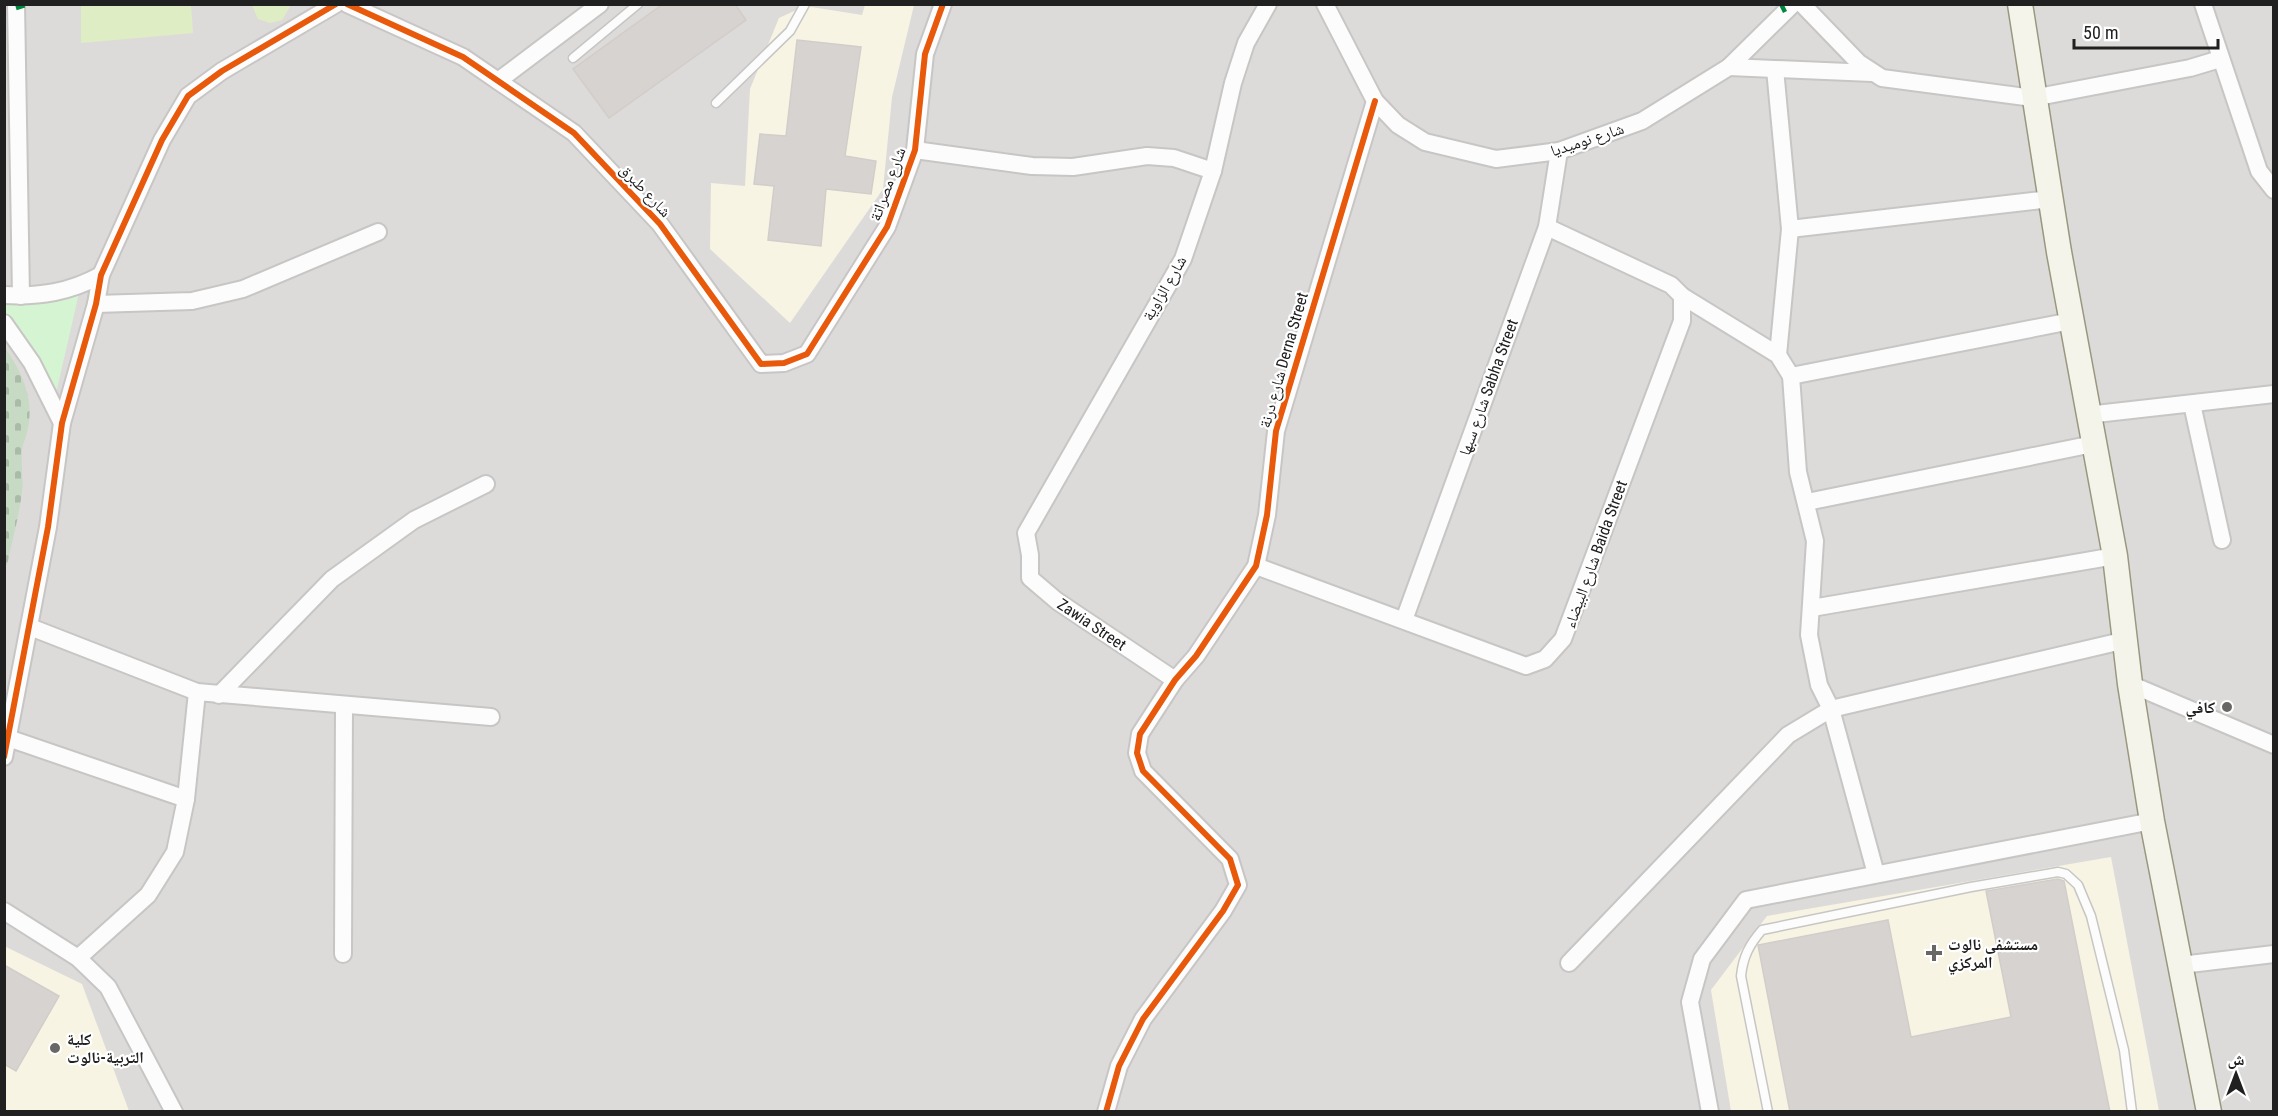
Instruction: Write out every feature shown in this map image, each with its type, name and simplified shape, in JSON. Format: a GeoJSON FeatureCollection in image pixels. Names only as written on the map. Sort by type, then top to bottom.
{"type":"FeatureCollection","features":[{"type":"Feature","properties":{"kind":"main road"},"geometry":{"type":"LineString","coordinates":[[2020,4],[2033,98],[2087,415],[2115,556],[2130,684],[2152,821],[2209,1112]]}},
{"type":"Feature","properties":{"kind":"street"},"geometry":{"type":"LineString","coordinates":[[16,4],[11,57],[13,295],[48,294],[78,288],[101,274]]}},
{"type":"Feature","properties":{"kind":"street"},"geometry":{"type":"LineString","coordinates":[[4,757],[9,738],[11,695],[30,627],[62,423],[96,304],[101,274],[162,140],[188,96],[222,71],[336,4]]}},
{"type":"Feature","properties":{"kind":"street"},"geometry":{"type":"LineString","coordinates":[[347,4],[462,57],[498,81],[600,4]]}},
{"type":"Feature","properties":{"kind":"street","name":"شارع مصراتة"},"geometry":{"type":"LineString","coordinates":[[807,354],[887,227],[915,150],[925,54],[943,4]]}},
{"type":"Feature","properties":{"kind":"street","name":"شارع الزاوية"},"geometry":{"type":"LineString","coordinates":[[1030,555],[1026,533],[1183,259],[1213,171],[1233,83],[1246,43],[1268,4]]}},
{"type":"Feature","properties":{"kind":"street"},"geometry":{"type":"LineString","coordinates":[[1802,4],[1872,73],[1882,78],[2033,98],[2190,68],[2220,59]]}},
{"type":"Feature","properties":{"kind":"street"},"geometry":{"type":"LineString","coordinates":[[2203,4],[2259,171],[2274,190]]}},
{"type":"Feature","properties":{"kind":"street","name":"شارع نوميديا"},"geometry":{"type":"LineString","coordinates":[[1327,5],[1375,101],[1398,125],[1425,142],[1496,159],[1559,151],[1642,121],[1729,67],[1786,7]]}},
{"type":"Feature","properties":{"kind":"street"},"geometry":{"type":"LineString","coordinates":[[1729,67],[1872,73]]}},
{"type":"Feature","properties":{"kind":"street"},"geometry":{"type":"LineString","coordinates":[[1775,69],[1790,229],[1778,355]]}},
{"type":"Feature","properties":{"kind":"street","name":"شارع طبرق"},"geometry":{"type":"LineString","coordinates":[[498,81],[574,133],[660,224],[761,364],[784,363],[807,354]]}},
{"type":"Feature","properties":{"kind":"street","name":"شارع درنة Derna Street"},"geometry":{"type":"LineString","coordinates":[[1106,1112],[1119,1066],[1143,1019],[1223,911],[1239,885],[1230,859],[1143,771],[1137,753],[1140,734],[1256,566],[1267,515],[1275,431],[1375,101]]}},
{"type":"Feature","properties":{"kind":"street"},"geometry":{"type":"LineString","coordinates":[[915,150],[1032,166],[1073,167],[1156,157],[1174,158],[1213,171]]}},
{"type":"Feature","properties":{"kind":"street","name":"شارع سبها Sabha Street"},"geometry":{"type":"LineString","coordinates":[[1404,620],[1547,227],[1559,151]]}},
{"type":"Feature","properties":{"kind":"street"},"geometry":{"type":"LineString","coordinates":[[1790,229],[2050,199]]}},
{"type":"Feature","properties":{"kind":"street"},"geometry":{"type":"LineString","coordinates":[[1547,227],[1671,285],[1682,296],[1778,355],[1791,376],[1798,472],[1815,541],[1809,635],[1820,685],[1831,709],[1876,874]]}},
{"type":"Feature","properties":{"kind":"street"},"geometry":{"type":"LineString","coordinates":[[96,304],[192,301],[243,289],[378,232]]}},
{"type":"Feature","properties":{"kind":"street","name":"شارع البيضاء Baida Street"},"geometry":{"type":"LineString","coordinates":[[1256,566],[1526,666],[1545,659],[1563,639],[1682,321],[1682,296]]}},
{"type":"Feature","properties":{"kind":"street"},"geometry":{"type":"LineString","coordinates":[[1791,376],[2071,321]]}},
{"type":"Feature","properties":{"kind":"street"},"geometry":{"type":"LineString","coordinates":[[4,323],[32,363],[62,423]]}},
{"type":"Feature","properties":{"kind":"street"},"geometry":{"type":"LineString","coordinates":[[2087,415],[2274,394]]}},
{"type":"Feature","properties":{"kind":"street"},"geometry":{"type":"LineString","coordinates":[[2192,404],[2222,540]]}},
{"type":"Feature","properties":{"kind":"street"},"geometry":{"type":"LineString","coordinates":[[1807,502],[2093,444]]}},
{"type":"Feature","properties":{"kind":"street"},"geometry":{"type":"LineString","coordinates":[[219,694],[332,579],[414,520],[486,484]]}},
{"type":"Feature","properties":{"kind":"street","name":"Zawia Street"},"geometry":{"type":"LineString","coordinates":[[1030,555],[1030,578],[1057,601],[1175,681]]}},
{"type":"Feature","properties":{"kind":"street"},"geometry":{"type":"LineString","coordinates":[[1812,608],[2115,556]]}},
{"type":"Feature","properties":{"kind":"street"},"geometry":{"type":"LineString","coordinates":[[30,627],[197,692],[491,717]]}},
{"type":"Feature","properties":{"kind":"street"},"geometry":{"type":"LineString","coordinates":[[1569,963],[1788,735],[1831,709],[2126,640]]}},
{"type":"Feature","properties":{"kind":"street"},"geometry":{"type":"LineString","coordinates":[[2130,684],[2274,745]]}},
{"type":"Feature","properties":{"kind":"street"},"geometry":{"type":"LineString","coordinates":[[78,958],[148,895],[176,852],[186,799],[197,692]]}},
{"type":"Feature","properties":{"kind":"street"},"geometry":{"type":"LineString","coordinates":[[344,706],[344,954]]}},
{"type":"Feature","properties":{"kind":"street"},"geometry":{"type":"LineString","coordinates":[[9,738],[186,799]]}},
{"type":"Feature","properties":{"kind":"street"},"geometry":{"type":"LineString","coordinates":[[1710,1112],[1690,1002],[1702,959],[1746,900],[2152,821]]}},
{"type":"Feature","properties":{"kind":"street"},"geometry":{"type":"LineString","coordinates":[[4,911],[78,958],[108,987],[174,1112]]}},
{"type":"Feature","properties":{"kind":"street"},"geometry":{"type":"LineString","coordinates":[[2181,965],[2274,954]]}},
{"type":"Feature","properties":{"kind":"lane"},"geometry":{"type":"LineString","coordinates":[[573,58],[638,4]]}},
{"type":"Feature","properties":{"kind":"lane"},"geometry":{"type":"LineString","coordinates":[[716,103],[790,31],[805,4]]}},
{"type":"Feature","properties":{"kind":"lane"},"geometry":{"type":"LineString","coordinates":[[1768,1112],[1741,976],[1743,959],[1762,930],[1971,887],[2058,872],[2066,874],[2078,885],[2091,916],[2124,1050],[2132,1112]]}},
{"type":"Feature","properties":{"kind":"shaded area"},"geometry":{"type":"Polygon","coordinates":[[[5,5],[2273,5],[2273,1111],[5,1111],[5,5]]]}},
{"type":"Feature","properties":{"kind":"shaded area"},"geometry":{"type":"Polygon","coordinates":[[[865,5],[914,5],[892,97],[883,189],[790,323],[710,249],[711,183],[745,186],[750,89],[779,18],[805,6],[862,15],[865,5]]]}},
{"type":"Feature","properties":{"kind":"shaded area","name":"مستشفى نالوت المركزي"},"geometry":{"type":"Polygon","coordinates":[[[2111,857],[2159,1111],[1731,1111],[1711,990],[1767,916],[2111,857]]]}},
{"type":"Feature","properties":{"kind":"shaded area","name":"كلية التربية-نالوت"},"geometry":{"type":"Polygon","coordinates":[[[4,946],[82,984],[129,1111],[5,1111],[4,946]]]}},
{"type":"Feature","properties":{"kind":"green space"},"geometry":{"type":"Polygon","coordinates":[[[252,4],[291,5],[282,20],[270,23],[258,19],[252,4]]]}},
{"type":"Feature","properties":{"kind":"green space"},"geometry":{"type":"Polygon","coordinates":[[[81,5],[191,5],[193,33],[81,43],[81,5]]]}},
{"type":"Feature","properties":{"kind":"green space"},"geometry":{"type":"Polygon","coordinates":[[[79,293],[56,393],[5,312],[4,304],[79,293]]]}},
{"type":"Feature","properties":{"kind":"green space"},"geometry":{"type":"Polygon","coordinates":[[[5,348],[19,370],[29,405],[28,429],[22,453],[21,501],[7,565],[5,565],[5,348]]]}},
{"type":"Feature","properties":{"kind":"building"},"geometry":{"type":"Polygon","coordinates":[[[663,4],[735,4],[746,20],[609,118],[573,69],[663,4]]]}},
{"type":"Feature","properties":{"kind":"building"},"geometry":{"type":"Polygon","coordinates":[[[797,40],[861,47],[845,156],[876,161],[871,194],[826,189],[821,246],[768,240],[774,186],[754,184],[760,134],[786,136],[797,40]]]}},
{"type":"Feature","properties":{"kind":"building"},"geometry":{"type":"Polygon","coordinates":[[[2058,879],[2064,881],[2110,1112],[1790,1112],[1758,945],[1888,920],[1911,1037],[2011,1017],[1986,891],[2058,879]]]}},
{"type":"Feature","properties":{"kind":"building"},"geometry":{"type":"Polygon","coordinates":[[[4,965],[59,996],[16,1071],[4,1064],[4,965]]]}},
{"type":"Feature","properties":{"kind":"marked path"},"geometry":{"type":"LineString","coordinates":[[16,8],[29,4]]}},
{"type":"Feature","properties":{"kind":"marked path"},"geometry":{"type":"LineString","coordinates":[[1781,4],[1785,12]]}},
{"type":"Feature","properties":{"kind":"cycle path"},"geometry":{"type":"LineString","coordinates":[[4,757],[48,527],[62,423],[96,304],[101,275],[162,140],[188,96],[222,71],[336,4]]}},
{"type":"Feature","properties":{"kind":"cycle path"},"geometry":{"type":"LineString","coordinates":[[347,4],[463,57],[574,133],[660,224],[761,364],[784,363],[807,354],[887,227],[915,150],[925,54],[943,4]]}},
{"type":"Feature","properties":{"kind":"cycle path"},"geometry":{"type":"LineString","coordinates":[[1106,1112],[1119,1066],[1143,1019],[1223,911],[1238,885],[1230,859],[1143,771],[1137,753],[1140,734],[1175,680],[1196,656],[1256,566],[1267,515],[1276,431],[1375,101]]}},
{"type":"Feature","properties":{"kind":"place","name":"كافي"},"geometry":{"type":"Point","coordinates":[2227,707]}},
{"type":"Feature","properties":{"kind":"place","name":"مستشفى نالوت المركزي"},"geometry":{"type":"Point","coordinates":[1934,953]}},
{"type":"Feature","properties":{"kind":"place","name":"كلية التربية-نالوت"},"geometry":{"type":"Point","coordinates":[55,1048]}}]}
